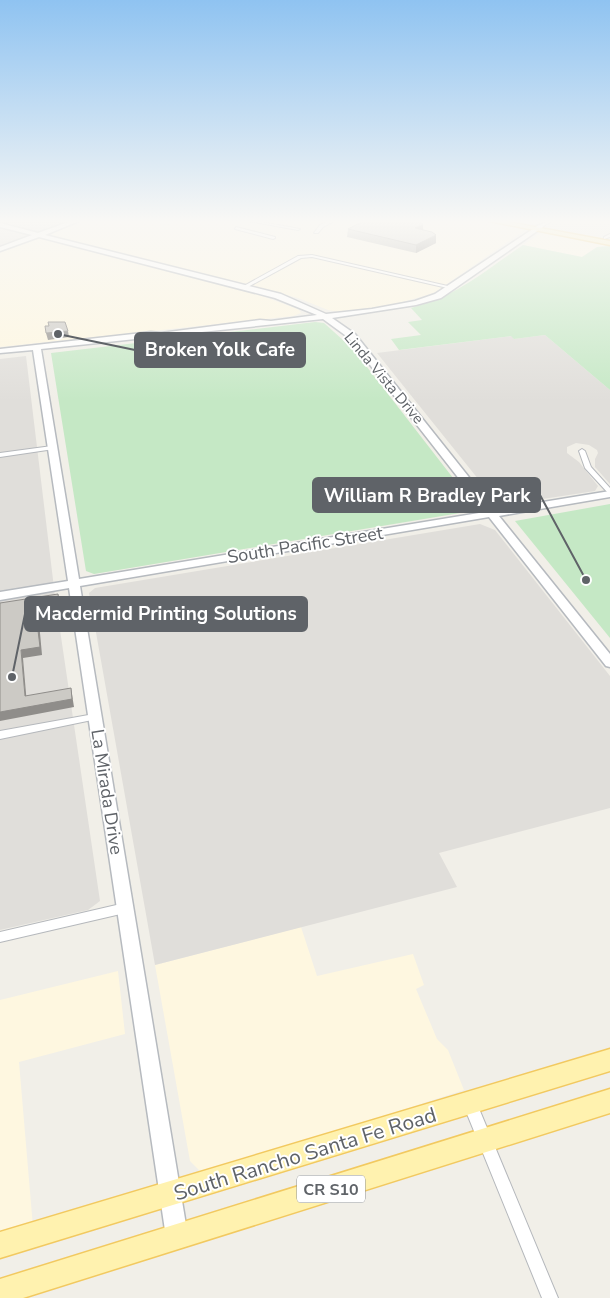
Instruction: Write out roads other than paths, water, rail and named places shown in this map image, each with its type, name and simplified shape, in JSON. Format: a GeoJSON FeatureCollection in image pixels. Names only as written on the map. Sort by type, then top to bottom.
{"type":"FeatureCollection","features":[{"type":"Feature","properties":{"kind":"main road","name":"Linda Vista Drive"},"geometry":{"type":"LineString","coordinates":[[223,282],[297,302],[326,316],[352,336],[610,663]]}},
{"type":"Feature","properties":{"kind":"main road"},"geometry":{"type":"LineString","coordinates":[[0,351],[153,338],[161,335],[235,328],[400,307],[433,298],[461,282]]}},
{"type":"Feature","properties":{"kind":"main road"},"geometry":{"type":"LineString","coordinates":[[0,355],[37,349]]}},
{"type":"Feature","properties":{"kind":"main road","name":"La Mirada Drive"},"geometry":{"type":"LineString","coordinates":[[37,349],[177,1238]]}},
{"type":"Feature","properties":{"kind":"main road","name":"South Pacific Street"},"geometry":{"type":"LineString","coordinates":[[0,596],[610,493]]}},
{"type":"Feature","properties":{"kind":"main road","name":"South Rancho Santa Fe Road"},"geometry":{"type":"LineString","coordinates":[[0,1245],[610,1060]]}},
{"type":"Feature","properties":{"kind":"main road","name":"CR S10"},"geometry":{"type":"LineString","coordinates":[[0,1292],[610,1101]]}},
{"type":"Feature","properties":{"kind":"street"},"geometry":{"type":"LineString","coordinates":[[244,287],[254,282]]}},
{"type":"Feature","properties":{"kind":"street"},"geometry":{"type":"LineString","coordinates":[[423,282],[452,288]]}},
{"type":"Feature","properties":{"kind":"street"},"geometry":{"type":"LineString","coordinates":[[0,455],[52,448]]}},
{"type":"Feature","properties":{"kind":"street"},"geometry":{"type":"LineString","coordinates":[[582,451],[588,468],[610,493]]}},
{"type":"Feature","properties":{"kind":"street"},"geometry":{"type":"LineString","coordinates":[[0,735],[94,717]]}},
{"type":"Feature","properties":{"kind":"street"},"geometry":{"type":"LineString","coordinates":[[0,937],[125,908]]}},
{"type":"Feature","properties":{"kind":"street"},"geometry":{"type":"LineString","coordinates":[[470,1104],[550,1298]]}},
{"type":"Feature","properties":{"kind":"place","name":"Broken Yolk Cafe"},"geometry":{"type":"Point","coordinates":[58,334]}},
{"type":"Feature","properties":{"kind":"place","name":"William R Bradley Park"},"geometry":{"type":"Point","coordinates":[586,580]}},
{"type":"Feature","properties":{"kind":"place","name":"Macdermid Printing Solutions"},"geometry":{"type":"Point","coordinates":[12,677]}}]}
